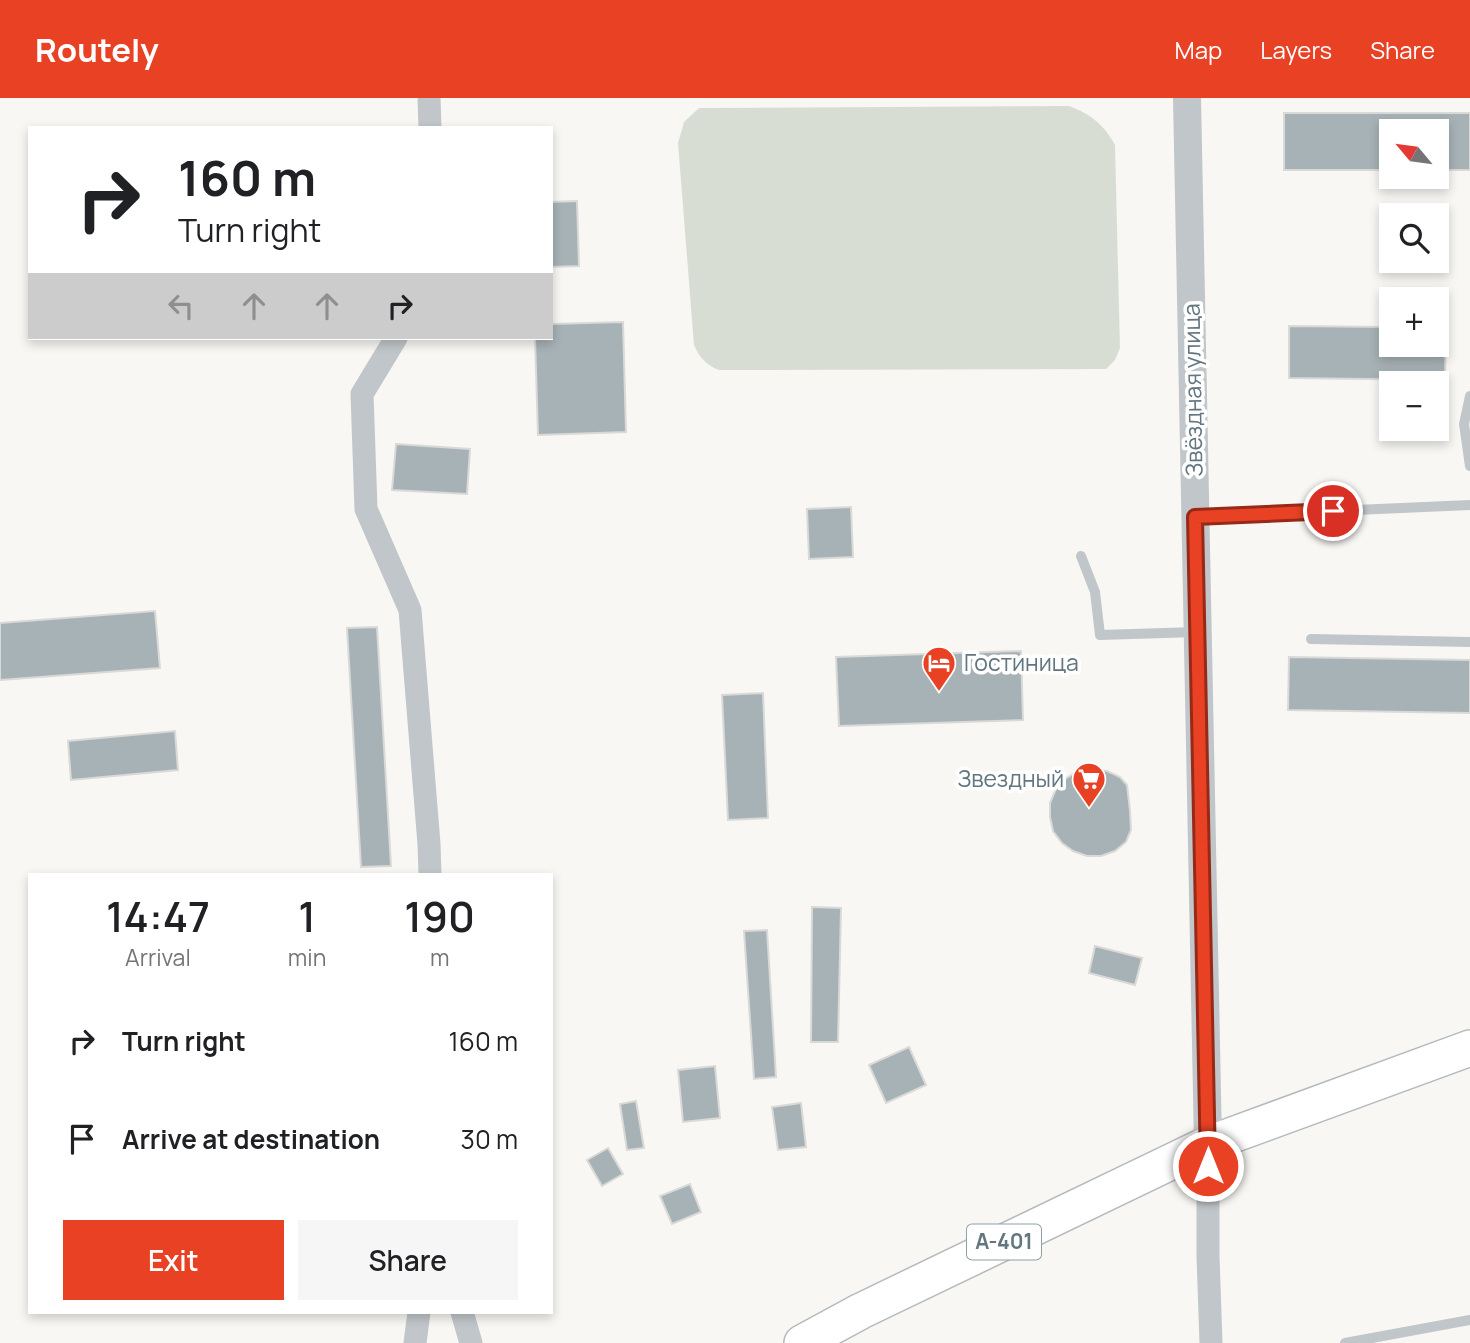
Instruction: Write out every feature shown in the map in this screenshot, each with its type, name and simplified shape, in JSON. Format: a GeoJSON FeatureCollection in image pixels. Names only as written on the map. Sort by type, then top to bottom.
{"type":"FeatureCollection","features":[{"type":"Feature","properties":{"kind":"main road"},"geometry":{"type":"LineString","coordinates":[[1208,1143],[1470,1048]]}},
{"type":"Feature","properties":{"kind":"main road","name":"А-401"},"geometry":{"type":"LineString","coordinates":[[802,1343],[874,1305],[1208,1143]]}},
{"type":"Feature","properties":{"kind":"street"},"geometry":{"type":"LineString","coordinates":[[429,98],[430,126]]}},
{"type":"Feature","properties":{"kind":"street","name":"Звёздная улица"},"geometry":{"type":"LineString","coordinates":[[1187,98],[1208,1143]]}},
{"type":"Feature","properties":{"kind":"street"},"geometry":{"type":"LineString","coordinates":[[395,340],[362,394],[366,509],[410,610],[430,873]]}},
{"type":"Feature","properties":{"kind":"street"},"geometry":{"type":"LineString","coordinates":[[1208,1143],[1211,1343]]}},
{"type":"Feature","properties":{"kind":"street"},"geometry":{"type":"LineString","coordinates":[[415,1343],[419,1314]]}},
{"type":"Feature","properties":{"kind":"street"},"geometry":{"type":"LineString","coordinates":[[464,1314],[471,1343]]}},
{"type":"Feature","properties":{"kind":"lane"},"geometry":{"type":"LineString","coordinates":[[1470,396],[1464,424],[1470,466]]}},
{"type":"Feature","properties":{"kind":"lane"},"geometry":{"type":"LineString","coordinates":[[1195,517],[1470,505]]}},
{"type":"Feature","properties":{"kind":"lane"},"geometry":{"type":"LineString","coordinates":[[1081,556],[1096,592],[1100,635],[1198,632]]}},
{"type":"Feature","properties":{"kind":"lane"},"geometry":{"type":"LineString","coordinates":[[1311,639],[1470,642]]}},
{"type":"Feature","properties":{"kind":"lane"},"geometry":{"type":"LineString","coordinates":[[1345,1343],[1470,1320]]}},
{"type":"Feature","properties":{"kind":"shaded area"},"geometry":{"type":"Polygon","coordinates":[[[1069,106],[1096,121],[1115,145],[1120,348],[1115,360],[1106,369],[719,370],[707,363],[698,353],[694,345],[678,143],[684,122],[699,108],[1069,106]]]}},
{"type":"Feature","properties":{"kind":"building"},"geometry":{"type":"Polygon","coordinates":[[[1284,113],[1470,113],[1470,170],[1449,170],[1449,119],[1379,119],[1379,170],[1284,170],[1284,113]]]}},
{"type":"Feature","properties":{"kind":"building"},"geometry":{"type":"Polygon","coordinates":[[[577,201],[579,266],[553,267],[553,202],[577,201]]]}},
{"type":"Feature","properties":{"kind":"building"},"geometry":{"type":"Polygon","coordinates":[[[623,322],[626,432],[538,435],[535,340],[553,340],[553,324],[623,322]]]}},
{"type":"Feature","properties":{"kind":"building"},"geometry":{"type":"Polygon","coordinates":[[[1289,326],[1379,327],[1379,357],[1445,357],[1445,371],[1379,371],[1379,379],[1289,378],[1289,326]]]}},
{"type":"Feature","properties":{"kind":"building"},"geometry":{"type":"Polygon","coordinates":[[[396,444],[470,449],[467,494],[392,490],[396,444]]]}},
{"type":"Feature","properties":{"kind":"building"},"geometry":{"type":"Polygon","coordinates":[[[851,507],[853,557],[809,559],[807,509],[851,507]]]}},
{"type":"Feature","properties":{"kind":"building"},"geometry":{"type":"Polygon","coordinates":[[[155,611],[160,668],[0,680],[0,623],[155,611]]]}},
{"type":"Feature","properties":{"kind":"building"},"geometry":{"type":"Polygon","coordinates":[[[377,627],[391,866],[361,867],[347,628],[377,627]]]}},
{"type":"Feature","properties":{"kind":"building"},"geometry":{"type":"Polygon","coordinates":[[[1021,651],[1023,720],[839,726],[836,657],[1021,651]]]}},
{"type":"Feature","properties":{"kind":"building"},"geometry":{"type":"Polygon","coordinates":[[[1289,657],[1470,660],[1470,713],[1288,710],[1289,657]]]}},
{"type":"Feature","properties":{"kind":"building"},"geometry":{"type":"Polygon","coordinates":[[[763,693],[768,818],[728,820],[722,695],[763,693]]]}},
{"type":"Feature","properties":{"kind":"building"},"geometry":{"type":"Polygon","coordinates":[[[175,731],[178,770],[71,780],[68,741],[175,731]]]}},
{"type":"Feature","properties":{"kind":"building"},"geometry":{"type":"Polygon","coordinates":[[[1093,769],[1120,777],[1127,785],[1130,811],[1131,830],[1126,842],[1115,851],[1101,856],[1087,856],[1062,843],[1053,831],[1050,817],[1050,803],[1056,789],[1078,771],[1093,769]]]}},
{"type":"Feature","properties":{"kind":"building"},"geometry":{"type":"Polygon","coordinates":[[[812,907],[841,908],[838,1042],[811,1042],[812,907]]]}},
{"type":"Feature","properties":{"kind":"building"},"geometry":{"type":"Polygon","coordinates":[[[767,930],[776,1077],[754,1079],[744,931],[767,930]]]}},
{"type":"Feature","properties":{"kind":"building"},"geometry":{"type":"Polygon","coordinates":[[[1095,946],[1142,958],[1135,985],[1089,973],[1095,946]]]}},
{"type":"Feature","properties":{"kind":"building"},"geometry":{"type":"Polygon","coordinates":[[[909,1047],[926,1085],[886,1103],[869,1065],[909,1047]]]}},
{"type":"Feature","properties":{"kind":"building"},"geometry":{"type":"Polygon","coordinates":[[[715,1066],[720,1118],[683,1122],[678,1070],[715,1066]]]}},
{"type":"Feature","properties":{"kind":"building"},"geometry":{"type":"Polygon","coordinates":[[[636,1101],[644,1148],[627,1150],[620,1104],[636,1101]]]}},
{"type":"Feature","properties":{"kind":"building"},"geometry":{"type":"Polygon","coordinates":[[[801,1103],[806,1147],[778,1150],[772,1107],[801,1103]]]}},
{"type":"Feature","properties":{"kind":"building"},"geometry":{"type":"Polygon","coordinates":[[[608,1148],[623,1174],[602,1186],[587,1160],[608,1148]]]}},
{"type":"Feature","properties":{"kind":"building"},"geometry":{"type":"Polygon","coordinates":[[[690,1184],[701,1212],[672,1224],[660,1196],[690,1184]]]}},
{"type":"Feature","properties":{"kind":"place","name":"Гостиница"},"geometry":{"type":"Point","coordinates":[939,693]}},
{"type":"Feature","properties":{"kind":"place","name":"Звездный"},"geometry":{"type":"Point","coordinates":[1089,809]}},
{"type":"Feature","properties":{"kind":"route"},"geometry":{"type":"LineString","coordinates":[[1208,1166],[1195,517],[1333,511]]}}]}
